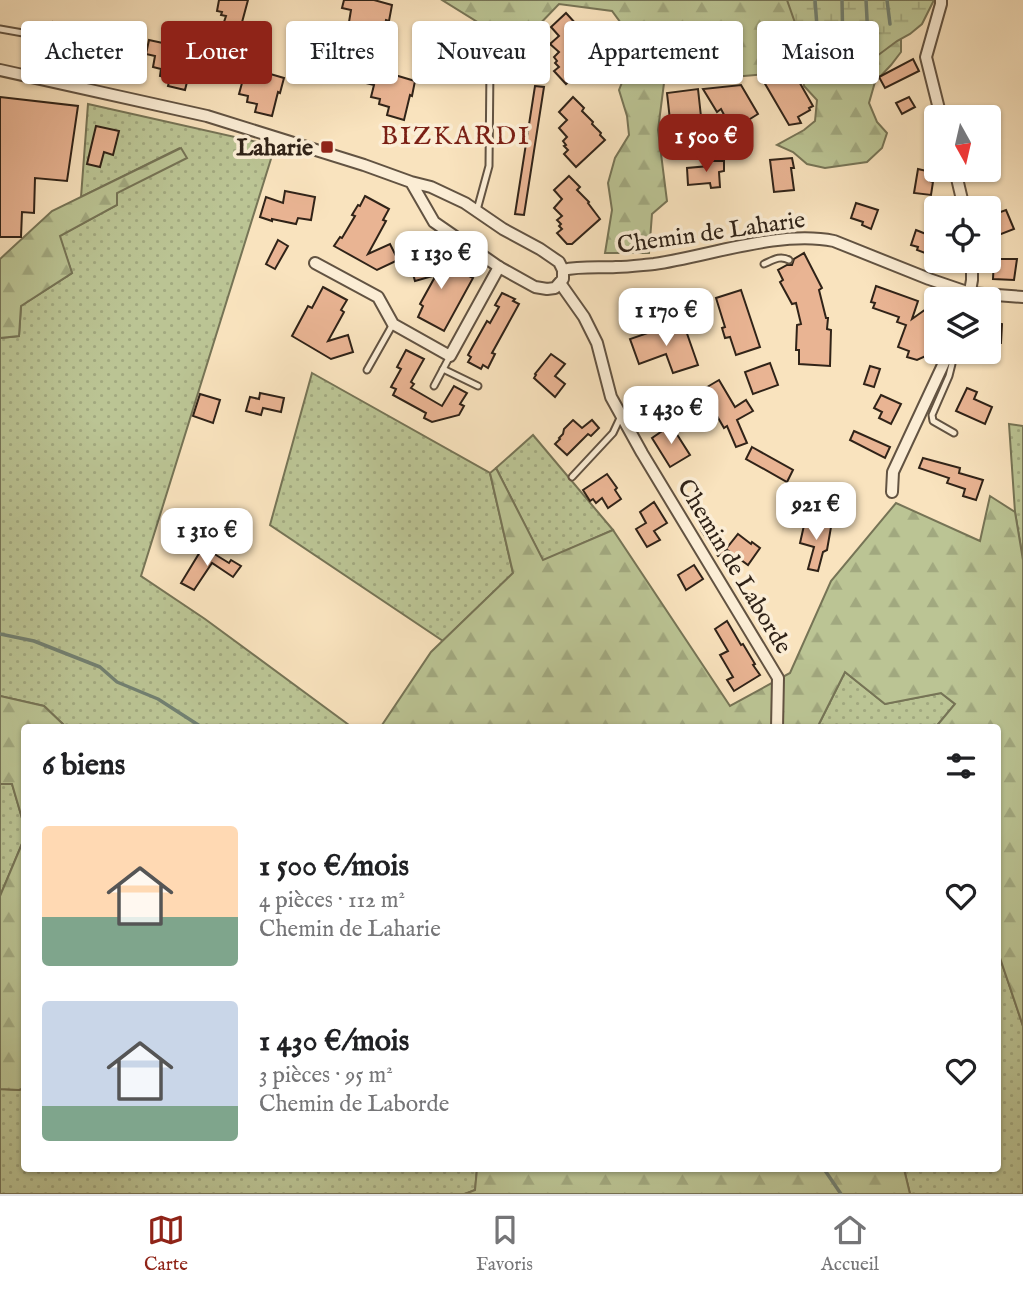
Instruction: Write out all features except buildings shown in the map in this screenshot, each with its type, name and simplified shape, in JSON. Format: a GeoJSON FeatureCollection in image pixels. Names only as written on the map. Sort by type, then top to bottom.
{"type":"FeatureCollection","features":[{"type":"Feature","properties":{"kind":"street"},"geometry":{"type":"LineString","coordinates":[[938,105],[926,57],[941,0]]}},
{"type":"Feature","properties":{"kind":"street"},"geometry":{"type":"LineString","coordinates":[[0,70],[207,116],[430,187],[452,197],[465,203],[559,262],[563,270],[560,283],[555,288],[535,287],[499,267],[433,222],[432,207],[436,201],[452,197]]}},
{"type":"Feature","properties":{"kind":"street"},"geometry":{"type":"LineString","coordinates":[[411,183],[432,216]]}},
{"type":"Feature","properties":{"kind":"street","name":"Chemin de Laharie"},"geometry":{"type":"LineString","coordinates":[[563,270],[655,264],[800,237],[834,241],[948,287]]}},
{"type":"Feature","properties":{"kind":"street"},"geometry":{"type":"LineString","coordinates":[[316,263],[378,297],[393,324],[450,356],[499,267]]}},
{"type":"Feature","properties":{"kind":"street","name":"Chemin de Laborde"},"geometry":{"type":"LineString","coordinates":[[560,283],[584,317],[597,343],[611,397],[621,416],[778,678],[777,724]]}},
{"type":"Feature","properties":{"kind":"street","name":"Chemin de Laharie"},"geometry":{"type":"LineString","coordinates":[[1001,297],[1023,297]]}},
{"type":"Feature","properties":{"kind":"street"},"geometry":{"type":"LineString","coordinates":[[892,492],[893,471],[943,364]]}},
{"type":"Feature","properties":{"kind":"lane"},"geometry":{"type":"LineString","coordinates":[[0,29],[21,33]]}},
{"type":"Feature","properties":{"kind":"lane"},"geometry":{"type":"LineString","coordinates":[[477,211],[489,166],[489,84]]}},
{"type":"Feature","properties":{"kind":"lane"},"geometry":{"type":"LineString","coordinates":[[764,264],[776,258],[789,260]]}},
{"type":"Feature","properties":{"kind":"lane"},"geometry":{"type":"LineString","coordinates":[[367,370],[393,324]]}},
{"type":"Feature","properties":{"kind":"lane"},"geometry":{"type":"LineString","coordinates":[[434,386],[450,356]]}},
{"type":"Feature","properties":{"kind":"lane"},"geometry":{"type":"LineString","coordinates":[[952,364],[932,415],[933,421],[954,433]]}},
{"type":"Feature","properties":{"kind":"lane"},"geometry":{"type":"LineString","coordinates":[[443,369],[478,386]]}},
{"type":"Feature","properties":{"kind":"lane"},"geometry":{"type":"LineString","coordinates":[[572,477],[613,433],[621,416]]}},
{"type":"Feature","properties":{"kind":"green space"},"geometry":{"type":"Polygon","coordinates":[[[442,0],[790,0],[798,21],[757,21],[757,75],[743,76],[743,21],[619,21],[612,11],[559,4],[543,21],[476,21],[442,0]]]}},
{"type":"Feature","properties":{"kind":"green space"},"geometry":{"type":"Polygon","coordinates":[[[787,0],[934,0],[922,24],[879,54],[879,21],[794,21],[787,0]]]}},
{"type":"Feature","properties":{"kind":"green space"},"geometry":{"type":"Polygon","coordinates":[[[881,36],[901,39],[901,52],[879,78],[881,36]]]}},
{"type":"Feature","properties":{"kind":"green space"},"geometry":{"type":"Polygon","coordinates":[[[621,84],[664,84],[658,130],[667,201],[652,214],[649,253],[605,253],[612,210],[608,183],[615,158],[629,135],[627,116],[619,90],[621,84]]]}},
{"type":"Feature","properties":{"kind":"green space"},"geometry":{"type":"Polygon","coordinates":[[[874,84],[869,103],[877,122],[887,133],[882,148],[867,162],[825,168],[807,164],[793,152],[777,145],[815,121],[817,100],[804,86],[874,84]]]}},
{"type":"Feature","properties":{"kind":"green space"},"geometry":{"type":"Polygon","coordinates":[[[88,104],[275,146],[141,576],[205,619],[348,724],[63,724],[44,706],[0,696],[0,338],[19,336],[21,306],[72,273],[59,236],[117,205],[117,193],[180,148],[81,197],[88,104]]]}},
{"type":"Feature","properties":{"kind":"green space"},"geometry":{"type":"Polygon","coordinates":[[[181,148],[187,158],[117,193],[117,205],[60,236],[72,273],[21,306],[19,336],[0,338],[0,259],[52,211],[181,148]]]}},
{"type":"Feature","properties":{"kind":"green space"},"geometry":{"type":"Polygon","coordinates":[[[312,373],[490,473],[513,573],[443,641],[270,525],[312,373]]]}},
{"type":"Feature","properties":{"kind":"green space"},"geometry":{"type":"Polygon","coordinates":[[[1009,424],[1023,426],[1023,560],[1015,512],[1009,424]]]}},
{"type":"Feature","properties":{"kind":"green space"},"geometry":{"type":"Polygon","coordinates":[[[533,435],[613,530],[543,561],[496,468],[533,435]]]}},
{"type":"Feature","properties":{"kind":"green space"},"geometry":{"type":"Polygon","coordinates":[[[496,468],[543,560],[613,530],[730,706],[790,673],[831,581],[896,503],[980,541],[990,496],[1015,512],[1023,560],[1023,1026],[1001,961],[1001,724],[938,724],[955,704],[941,693],[885,704],[845,672],[819,724],[383,724],[431,652],[513,573],[490,473],[496,468]]]}},
{"type":"Feature","properties":{"kind":"green space"},"geometry":{"type":"Polygon","coordinates":[[[845,672],[885,704],[941,693],[955,704],[938,724],[819,724],[845,672]]]}},
{"type":"Feature","properties":{"kind":"green space"},"geometry":{"type":"Polygon","coordinates":[[[0,696],[44,706],[63,724],[21,724],[21,815],[12,784],[0,784],[0,696]]]}},
{"type":"Feature","properties":{"kind":"green space"},"geometry":{"type":"Polygon","coordinates":[[[0,784],[12,784],[21,815],[21,846],[0,896],[0,784]]]}},
{"type":"Feature","properties":{"kind":"green space"},"geometry":{"type":"Polygon","coordinates":[[[21,846],[19,1090],[0,1089],[0,896],[21,846]]]}},
{"type":"Feature","properties":{"kind":"green space"},"geometry":{"type":"Polygon","coordinates":[[[1001,961],[1023,1026],[1023,1194],[910,1194],[905,1172],[1001,1172],[1001,961]]]}},
{"type":"Feature","properties":{"kind":"green space"},"geometry":{"type":"Polygon","coordinates":[[[0,1089],[21,1089],[21,1172],[477,1172],[475,1190],[465,1194],[0,1194],[0,1089]]]}},
{"type":"Feature","properties":{"kind":"green space"},"geometry":{"type":"Polygon","coordinates":[[[477,1172],[905,1172],[910,1194],[465,1194],[475,1190],[477,1172]]]}},
{"type":"Feature","properties":{"kind":"waterway"},"geometry":{"type":"LineString","coordinates":[[815,0],[817,21]]}},
{"type":"Feature","properties":{"kind":"waterway"},"geometry":{"type":"LineString","coordinates":[[842,0],[842,21]]}},
{"type":"Feature","properties":{"kind":"waterway"},"geometry":{"type":"LineString","coordinates":[[866,0],[867,21]]}},
{"type":"Feature","properties":{"kind":"waterway"},"geometry":{"type":"LineString","coordinates":[[887,0],[890,24]]}},
{"type":"Feature","properties":{"kind":"waterway"},"geometry":{"type":"LineString","coordinates":[[0,634],[34,641],[100,667],[117,682],[158,699],[197,724]]}},
{"type":"Feature","properties":{"kind":"waterway"},"geometry":{"type":"LineString","coordinates":[[826,1172],[841,1194]]}},
{"type":"Feature","properties":{"kind":"place","name":"Laharie"},"geometry":{"type":"Point","coordinates":[327,147]}},
{"type":"Feature","properties":{"kind":"district","name":"BIZKARDI"},"geometry":{"type":"Point","coordinates":[456,135]}}]}
